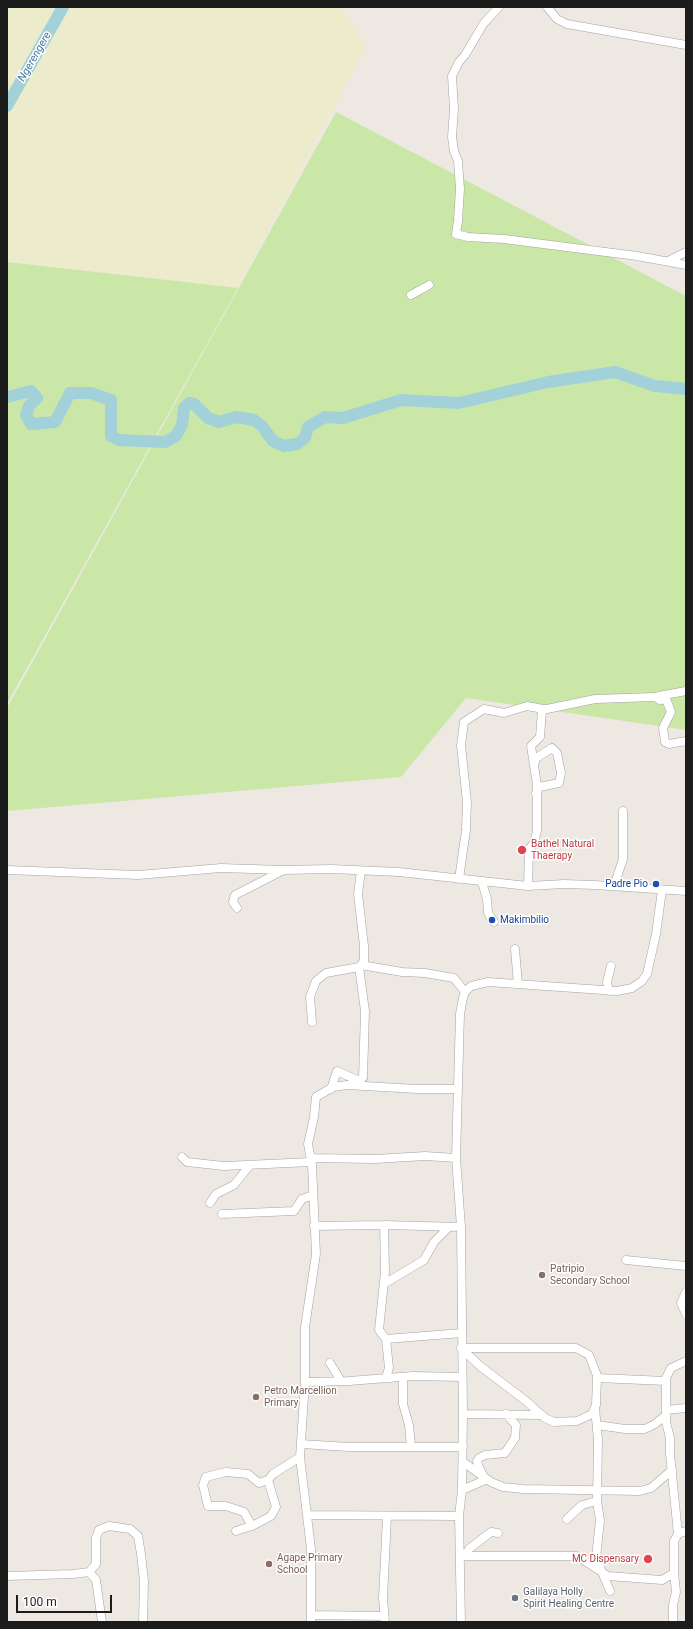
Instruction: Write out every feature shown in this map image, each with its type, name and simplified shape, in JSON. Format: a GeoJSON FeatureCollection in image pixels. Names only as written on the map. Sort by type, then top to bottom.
{"type":"FeatureCollection","features":[{"type":"Feature","properties":{"kind":"street"},"geometry":{"type":"LineString","coordinates":[[500,7],[484,23],[465,55],[459,62],[452,76],[454,109],[452,137],[454,151],[458,160],[460,189],[456,234],[468,237],[504,239],[638,256],[686,265]]}},
{"type":"Feature","properties":{"kind":"street"},"geometry":{"type":"LineString","coordinates":[[547,7],[557,19],[567,24],[686,45]]}},
{"type":"Feature","properties":{"kind":"street"},"geometry":{"type":"LineString","coordinates":[[668,261],[686,252]]}},
{"type":"Feature","properties":{"kind":"street"},"geometry":{"type":"LineString","coordinates":[[411,295],[429,284]]}},
{"type":"Feature","properties":{"kind":"street"},"geometry":{"type":"LineString","coordinates":[[459,879],[466,830],[467,802],[461,745],[464,722],[484,709],[504,713],[527,706],[543,709],[595,699],[657,697],[686,691]]}},
{"type":"Feature","properties":{"kind":"street"},"geometry":{"type":"LineString","coordinates":[[657,697],[660,700],[666,699],[671,712],[663,728],[665,742],[670,744],[686,741]]}},
{"type":"Feature","properties":{"kind":"street"},"geometry":{"type":"LineString","coordinates":[[528,886],[529,849],[535,840],[537,831],[537,785],[531,746],[540,737],[541,714],[543,709]]}},
{"type":"Feature","properties":{"kind":"street"},"geometry":{"type":"LineString","coordinates":[[534,766],[536,758],[550,748],[556,751],[561,772],[559,783],[539,787],[536,793]]}},
{"type":"Feature","properties":{"kind":"street"},"geometry":{"type":"LineString","coordinates":[[614,886],[623,859],[623,811]]}},
{"type":"Feature","properties":{"kind":"street"},"geometry":{"type":"LineString","coordinates":[[7,870],[138,876],[221,868],[399,872],[528,886],[564,884],[686,891]]}},
{"type":"Feature","properties":{"kind":"street"},"geometry":{"type":"LineString","coordinates":[[236,908],[233,902],[235,896],[283,870]]}},
{"type":"Feature","properties":{"kind":"street"},"geometry":{"type":"LineString","coordinates":[[331,1089],[337,1071],[357,1080],[363,1078],[365,1011],[360,966],[364,955],[358,894],[361,871]]}},
{"type":"Feature","properties":{"kind":"street"},"geometry":{"type":"LineString","coordinates":[[482,882],[487,899],[488,913],[494,922]]}},
{"type":"Feature","properties":{"kind":"street"},"geometry":{"type":"LineString","coordinates":[[461,1622],[463,1556],[459,1516],[462,1490],[463,1414],[461,1348],[461,1227],[456,1158],[460,1014],[465,992],[470,986],[480,983],[518,984],[609,991],[624,991],[632,988],[646,977],[654,942],[662,890]]}},
{"type":"Feature","properties":{"kind":"street"},"geometry":{"type":"LineString","coordinates":[[515,950],[518,984]]}},
{"type":"Feature","properties":{"kind":"street"},"geometry":{"type":"LineString","coordinates":[[312,1022],[310,997],[316,981],[326,973],[360,966],[402,972],[425,973],[454,978],[465,992]]}},
{"type":"Feature","properties":{"kind":"street"},"geometry":{"type":"LineString","coordinates":[[609,991],[608,982],[611,966]]}},
{"type":"Feature","properties":{"kind":"street"},"geometry":{"type":"LineString","coordinates":[[387,1516],[383,1598],[385,1619],[311,1619],[311,1549],[300,1457],[305,1382],[305,1327],[316,1259],[309,1139],[314,1117],[316,1097],[323,1091],[333,1087],[347,1085],[417,1089],[458,1089]]}},
{"type":"Feature","properties":{"kind":"street"},"geometry":{"type":"LineString","coordinates":[[182,1157],[187,1162],[224,1166],[311,1160],[376,1159],[424,1156],[456,1158]]}},
{"type":"Feature","properties":{"kind":"street"},"geometry":{"type":"LineString","coordinates":[[210,1203],[216,1194],[234,1185],[250,1165]]}},
{"type":"Feature","properties":{"kind":"street"},"geometry":{"type":"LineString","coordinates":[[222,1214],[294,1211],[302,1199],[313,1195]]}},
{"type":"Feature","properties":{"kind":"street"},"geometry":{"type":"LineString","coordinates":[[314,1226],[384,1225],[461,1227]]}},
{"type":"Feature","properties":{"kind":"street"},"geometry":{"type":"LineString","coordinates":[[384,1225],[386,1261],[379,1330],[386,1340],[389,1368],[387,1374],[390,1378]]}},
{"type":"Feature","properties":{"kind":"street"},"geometry":{"type":"LineString","coordinates":[[384,1284],[424,1260],[434,1242],[449,1227]]}},
{"type":"Feature","properties":{"kind":"street"},"geometry":{"type":"LineString","coordinates":[[626,1260],[686,1266]]}},
{"type":"Feature","properties":{"kind":"street"},"geometry":{"type":"LineString","coordinates":[[686,1292],[681,1303],[686,1314]]}},
{"type":"Feature","properties":{"kind":"street"},"geometry":{"type":"LineString","coordinates":[[386,1340],[462,1333]]}},
{"type":"Feature","properties":{"kind":"street"},"geometry":{"type":"LineString","coordinates":[[461,1348],[540,1350],[571,1348],[580,1349],[590,1356],[597,1378],[595,1408],[597,1425],[598,1501],[600,1520],[596,1558],[610,1591]]}},
{"type":"Feature","properties":{"kind":"street"},"geometry":{"type":"LineString","coordinates":[[461,1348],[480,1366],[542,1415],[554,1422],[574,1422],[588,1417],[595,1408]]}},
{"type":"Feature","properties":{"kind":"street"},"geometry":{"type":"LineString","coordinates":[[673,1622],[673,1604],[676,1592],[673,1546],[682,1532],[672,1470],[670,1438],[666,1422],[666,1381],[669,1370],[686,1361]]}},
{"type":"Feature","properties":{"kind":"street"},"geometry":{"type":"LineString","coordinates":[[330,1363],[342,1381]]}},
{"type":"Feature","properties":{"kind":"street"},"geometry":{"type":"LineString","coordinates":[[305,1382],[403,1377],[462,1377]]}},
{"type":"Feature","properties":{"kind":"street"},"geometry":{"type":"LineString","coordinates":[[403,1377],[403,1404],[409,1424],[411,1447]]}},
{"type":"Feature","properties":{"kind":"street"},"geometry":{"type":"LineString","coordinates":[[597,1378],[666,1381]]}},
{"type":"Feature","properties":{"kind":"street"},"geometry":{"type":"LineString","coordinates":[[597,1425],[625,1429],[645,1429],[655,1424],[666,1412],[686,1408]]}},
{"type":"Feature","properties":{"kind":"street"},"geometry":{"type":"LineString","coordinates":[[463,1414],[542,1415]]}},
{"type":"Feature","properties":{"kind":"street"},"geometry":{"type":"LineString","coordinates":[[485,1480],[477,1461],[486,1455],[505,1452],[514,1438],[516,1425],[506,1414]]}},
{"type":"Feature","properties":{"kind":"street"},"geometry":{"type":"LineString","coordinates":[[301,1444],[343,1447],[463,1447]]}},
{"type":"Feature","properties":{"kind":"street"},"geometry":{"type":"LineString","coordinates":[[252,1526],[244,1512],[226,1506],[208,1506],[203,1485],[206,1477],[226,1472],[248,1474],[259,1483],[268,1480],[274,1474],[300,1457]]}},
{"type":"Feature","properties":{"kind":"street"},"geometry":{"type":"LineString","coordinates":[[463,1462],[485,1480],[503,1486],[523,1489],[644,1491],[672,1470]]}},
{"type":"Feature","properties":{"kind":"street"},"geometry":{"type":"LineString","coordinates":[[236,1531],[252,1526],[271,1516],[276,1506],[268,1480]]}},
{"type":"Feature","properties":{"kind":"street"},"geometry":{"type":"LineString","coordinates":[[462,1490],[485,1480]]}},
{"type":"Feature","properties":{"kind":"street"},"geometry":{"type":"LineString","coordinates":[[568,1519],[582,1505],[598,1501]]}},
{"type":"Feature","properties":{"kind":"street"},"geometry":{"type":"LineString","coordinates":[[308,1515],[459,1516]]}},
{"type":"Feature","properties":{"kind":"street"},"geometry":{"type":"LineString","coordinates":[[7,1576],[73,1574],[89,1572],[96,1564],[96,1538],[99,1530],[105,1526],[124,1527],[134,1531],[139,1540],[143,1571],[143,1622]]}},
{"type":"Feature","properties":{"kind":"street"},"geometry":{"type":"LineString","coordinates":[[463,1556],[491,1532],[498,1533]]}},
{"type":"Feature","properties":{"kind":"street"},"geometry":{"type":"LineString","coordinates":[[463,1556],[577,1556],[608,1576],[659,1580],[665,1579],[674,1573]]}},
{"type":"Feature","properties":{"kind":"street"},"geometry":{"type":"LineString","coordinates":[[89,1572],[96,1580],[102,1622]]}},
{"type":"Feature","properties":{"kind":"green space"},"geometry":{"type":"Polygon","coordinates":[[[7,7],[342,7],[366,47],[238,288],[7,262],[7,7]]]}},
{"type":"Feature","properties":{"kind":"green space"},"geometry":{"type":"Polygon","coordinates":[[[336,112],[686,296],[686,730],[466,698],[401,777],[7,811],[7,708],[336,112]]]}},
{"type":"Feature","properties":{"kind":"green space"},"geometry":{"type":"Polygon","coordinates":[[[7,262],[238,288],[7,704],[7,262]]]}},
{"type":"Feature","properties":{"kind":"waterway","name":"Ngerengere"},"geometry":{"type":"LineString","coordinates":[[7,106],[63,7]]}},
{"type":"Feature","properties":{"kind":"waterway"},"geometry":{"type":"LineString","coordinates":[[7,397],[31,391],[37,398],[29,406],[26,415],[31,424],[55,422],[70,393],[91,393],[111,400],[111,436],[119,440],[165,442],[176,436],[182,425],[184,408],[189,403],[194,404],[208,418],[219,422],[236,417],[254,420],[262,426],[273,441],[284,446],[297,444],[305,438],[308,427],[325,417],[343,418],[401,400],[459,403],[548,382],[615,372],[655,386],[686,389]]}},
{"type":"Feature","properties":{"kind":"place","name":"Bathel Natural Thaerapy"},"geometry":{"type":"Point","coordinates":[522,850]}},
{"type":"Feature","properties":{"kind":"place","name":"Padre Pio"},"geometry":{"type":"Point","coordinates":[656,884]}},
{"type":"Feature","properties":{"kind":"place","name":"Makimbilio"},"geometry":{"type":"Point","coordinates":[492,920]}},
{"type":"Feature","properties":{"kind":"place","name":"Patripio Secondary School"},"geometry":{"type":"Point","coordinates":[542,1275]}},
{"type":"Feature","properties":{"kind":"place","name":"Petro Marcellion Primary"},"geometry":{"type":"Point","coordinates":[256,1397]}},
{"type":"Feature","properties":{"kind":"place","name":"MC Dispensary"},"geometry":{"type":"Point","coordinates":[648,1559]}},
{"type":"Feature","properties":{"kind":"place","name":"Agape Primary School"},"geometry":{"type":"Point","coordinates":[269,1564]}},
{"type":"Feature","properties":{"kind":"place","name":"Galilaya Holly Spirit Healing Centre"},"geometry":{"type":"Point","coordinates":[515,1598]}}]}
